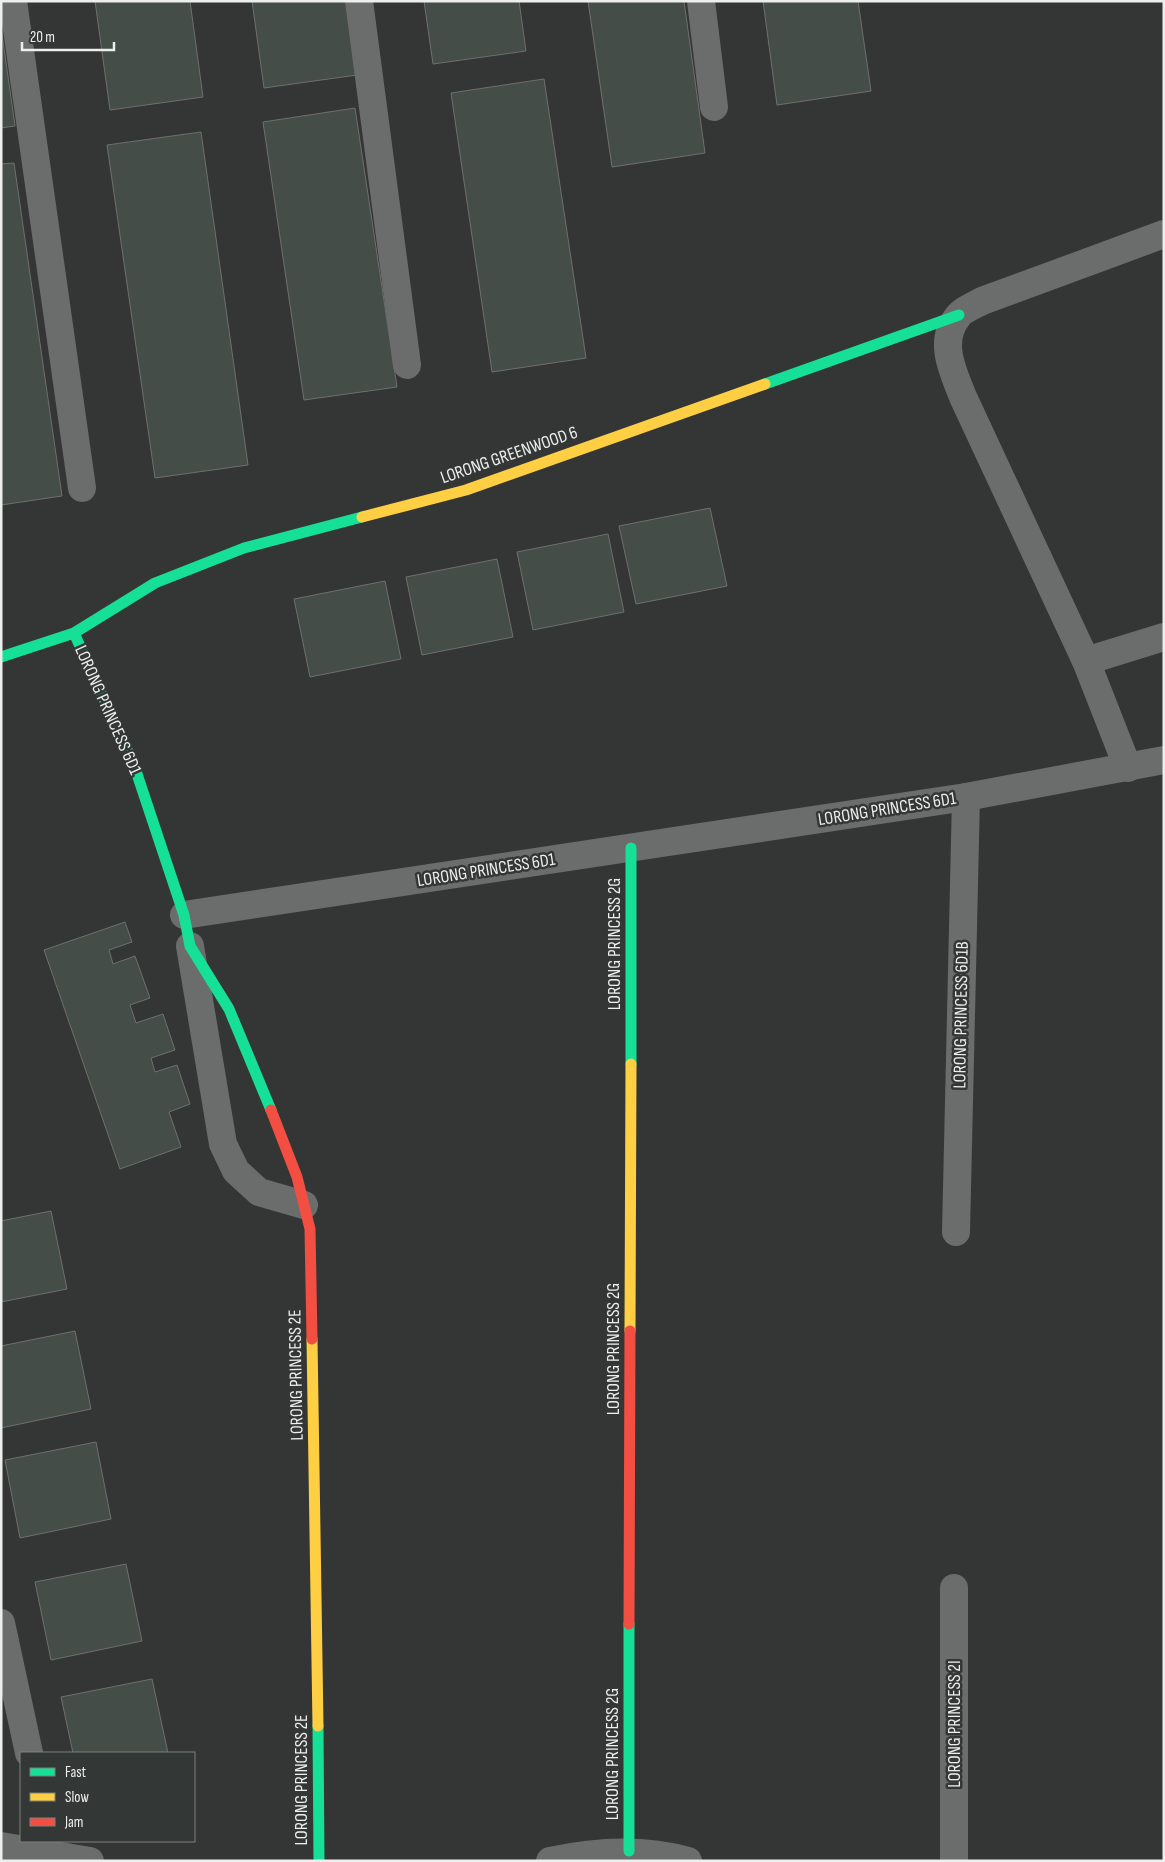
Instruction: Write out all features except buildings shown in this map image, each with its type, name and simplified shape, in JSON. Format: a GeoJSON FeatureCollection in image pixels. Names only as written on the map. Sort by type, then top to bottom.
{"type":"FeatureCollection","features":[{"type":"Feature","properties":{"kind":"street"},"geometry":{"type":"LineString","coordinates":[[13,1],[82,488]]}},
{"type":"Feature","properties":{"kind":"street"},"geometry":{"type":"LineString","coordinates":[[359,1],[407,365]]}},
{"type":"Feature","properties":{"kind":"street"},"geometry":{"type":"LineString","coordinates":[[701,1],[714,107]]}},
{"type":"Feature","properties":{"kind":"street"},"geometry":{"type":"LineString","coordinates":[[1128,768],[1086,661],[964,397],[950,363],[946,338],[959,315],[982,301],[1164,234]]}},
{"type":"Feature","properties":{"kind":"street","name":"LORONG GREENWOOD 6"},"geometry":{"type":"LineString","coordinates":[[74,633],[155,583],[244,548],[466,490],[959,315]]}},
{"type":"Feature","properties":{"kind":"street","name":"LORONG PRINCESS 6D1"},"geometry":{"type":"LineString","coordinates":[[1,657],[74,633],[134,765],[184,915],[966,797],[1164,760]]}},
{"type":"Feature","properties":{"kind":"street"},"geometry":{"type":"LineString","coordinates":[[1086,661],[1164,636]]}},
{"type":"Feature","properties":{"kind":"street","name":"LORONG PRINCESS 6D1B"},"geometry":{"type":"LineString","coordinates":[[956,1232],[966,797]]}},
{"type":"Feature","properties":{"kind":"street","name":"LORONG PRINCESS 2G"},"geometry":{"type":"LineString","coordinates":[[629,1851],[631,848]]}},
{"type":"Feature","properties":{"kind":"street","name":"LORONG PRINCESS 2E"},"geometry":{"type":"LineString","coordinates":[[184,915],[190,946],[229,1009],[287,1150],[310,1229],[317,1553],[319,1861]]}},
{"type":"Feature","properties":{"kind":"street"},"geometry":{"type":"LineString","coordinates":[[190,946],[223,1144],[236,1170],[259,1192],[304,1205]]}},
{"type":"Feature","properties":{"kind":"street","name":"LORONG PRINCESS 2I"},"geometry":{"type":"LineString","coordinates":[[954,1588],[954,1861]]}},
{"type":"Feature","properties":{"kind":"street"},"geometry":{"type":"LineString","coordinates":[[1,1623],[29,1752]]}},
{"type":"Feature","properties":{"kind":"street"},"geometry":{"type":"LineString","coordinates":[[1,1846],[48,1847],[90,1861]]}},
{"type":"Feature","properties":{"kind":"street"},"geometry":{"type":"LineString","coordinates":[[550,1861],[579,1854],[629,1851],[688,1861]]}},
{"type":"Feature","properties":{"kind":"traffic: fast"},"geometry":{"type":"LineString","coordinates":[[765,384],[959,315]]}},
{"type":"Feature","properties":{"kind":"traffic: fast"},"geometry":{"type":"LineString","coordinates":[[1,657],[74,633],[155,583],[244,548],[362,517]]}},
{"type":"Feature","properties":{"kind":"traffic: fast"},"geometry":{"type":"LineString","coordinates":[[74,633],[134,765],[184,915],[190,946],[229,1009],[271,1110]]}},
{"type":"Feature","properties":{"kind":"traffic: fast"},"geometry":{"type":"LineString","coordinates":[[631,848],[631,1064]]}},
{"type":"Feature","properties":{"kind":"traffic: fast"},"geometry":{"type":"LineString","coordinates":[[629,1624],[629,1851]]}},
{"type":"Feature","properties":{"kind":"traffic: fast"},"geometry":{"type":"LineString","coordinates":[[318,1726],[319,1861]]}},
{"type":"Feature","properties":{"kind":"traffic: slow"},"geometry":{"type":"LineString","coordinates":[[362,517],[466,490],[765,384]]}},
{"type":"Feature","properties":{"kind":"traffic: slow"},"geometry":{"type":"LineString","coordinates":[[630,1331],[631,1064]]}},
{"type":"Feature","properties":{"kind":"traffic: slow"},"geometry":{"type":"LineString","coordinates":[[312,1339],[318,1726]]}},
{"type":"Feature","properties":{"kind":"traffic: jam"},"geometry":{"type":"LineString","coordinates":[[271,1110],[297,1177],[310,1229],[312,1339]]}},
{"type":"Feature","properties":{"kind":"traffic: jam"},"geometry":{"type":"LineString","coordinates":[[629,1624],[630,1331]]}}]}
